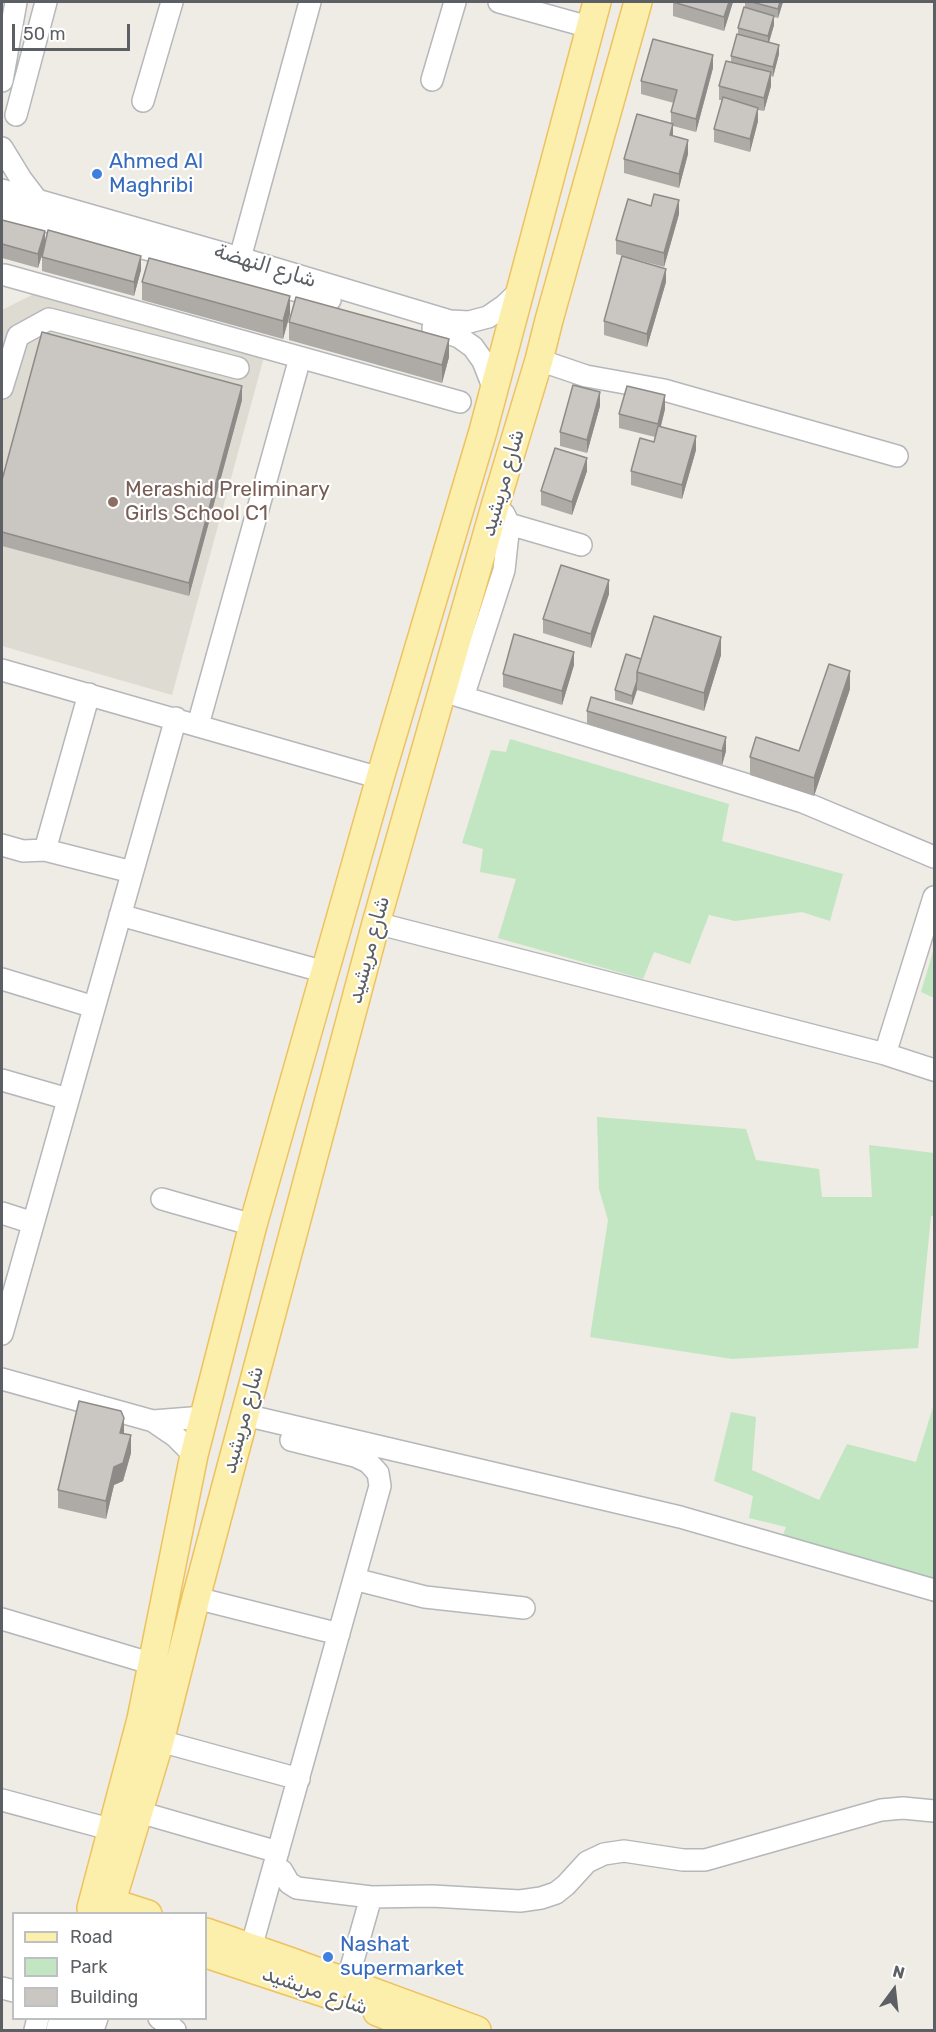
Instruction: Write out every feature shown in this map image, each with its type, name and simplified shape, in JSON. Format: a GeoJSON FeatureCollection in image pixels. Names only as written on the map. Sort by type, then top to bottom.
{"type":"FeatureCollection","features":[{"type":"Feature","properties":{"kind":"main road","name":"شارع مريشيد"},"geometry":{"type":"LineString","coordinates":[[101,1906],[113,1830],[153,1664],[194,1455],[253,1225],[380,778],[483,431],[597,2]]}},
{"type":"Feature","properties":{"kind":"main road","name":"شارع مريشيد"},"geometry":{"type":"LineString","coordinates":[[101,1906],[139,1812],[160,1741],[376,923],[453,694],[502,515],[549,320],[638,2]]}},
{"type":"Feature","properties":{"kind":"main road"},"geometry":{"type":"LineString","coordinates":[[536,233],[549,236],[553,245],[543,299],[549,320]]}},
{"type":"Feature","properties":{"kind":"main road"},"geometry":{"type":"LineString","coordinates":[[483,431],[484,460],[478,493],[502,515]]}},
{"type":"Feature","properties":{"kind":"main road"},"geometry":{"type":"LineString","coordinates":[[175,1546],[185,1557],[207,1558]]}},
{"type":"Feature","properties":{"kind":"main road"},"geometry":{"type":"LineString","coordinates":[[101,1906],[136,1912]]}},
{"type":"Feature","properties":{"kind":"main road","name":"شارع مريشيد"},"geometry":{"type":"LineString","coordinates":[[207,1932],[477,2031]]}},
{"type":"Feature","properties":{"kind":"main road","name":"شارع مريشيد"},"geometry":{"type":"LineString","coordinates":[[207,1954],[317,1990],[423,2031]]}},
{"type":"Feature","properties":{"kind":"street"},"geometry":{"type":"LineString","coordinates":[[2,7],[3,2]]}},
{"type":"Feature","properties":{"kind":"street"},"geometry":{"type":"LineString","coordinates":[[2,81],[16,2]]}},
{"type":"Feature","properties":{"kind":"street"},"geometry":{"type":"LineString","coordinates":[[16,115],[46,2]]}},
{"type":"Feature","properties":{"kind":"street"},"geometry":{"type":"LineString","coordinates":[[143,101],[172,2]]}},
{"type":"Feature","properties":{"kind":"street"},"geometry":{"type":"LineString","coordinates":[[240,258],[310,2]]}},
{"type":"Feature","properties":{"kind":"street"},"geometry":{"type":"LineString","coordinates":[[432,80],[455,2]]}},
{"type":"Feature","properties":{"kind":"street"},"geometry":{"type":"LineString","coordinates":[[499,2],[589,27]]}},
{"type":"Feature","properties":{"kind":"street"},"geometry":{"type":"LineString","coordinates":[[2,148],[21,179],[30,208],[2,221]]}},
{"type":"Feature","properties":{"kind":"street","name":"شارع النهضة"},"geometry":{"type":"LineString","coordinates":[[2,190],[30,208],[451,333],[466,341],[478,353],[494,389]]}},
{"type":"Feature","properties":{"kind":"street","name":"شارع النهضة"},"geometry":{"type":"LineString","coordinates":[[2,209],[30,208],[240,258],[441,319],[460,322],[488,317],[521,290]]}},
{"type":"Feature","properties":{"kind":"street"},"geometry":{"type":"LineString","coordinates":[[5,274],[460,402]]}},
{"type":"Feature","properties":{"kind":"street"},"geometry":{"type":"LineString","coordinates":[[2,382],[18,336],[49,319],[238,368]]}},
{"type":"Feature","properties":{"kind":"street"},"geometry":{"type":"LineString","coordinates":[[198,724],[300,358]]}},
{"type":"Feature","properties":{"kind":"street"},"geometry":{"type":"LineString","coordinates":[[539,360],[586,376],[664,390],[897,456]]}},
{"type":"Feature","properties":{"kind":"street"},"geometry":{"type":"LineString","coordinates":[[502,515],[581,546]]}},
{"type":"Feature","properties":{"kind":"street"},"geometry":{"type":"LineString","coordinates":[[2,670],[198,724],[380,778]]}},
{"type":"Feature","properties":{"kind":"street"},"geometry":{"type":"LineString","coordinates":[[45,850],[89,694]]}},
{"type":"Feature","properties":{"kind":"street"},"geometry":{"type":"LineString","coordinates":[[453,694],[802,802],[934,857]]}},
{"type":"Feature","properties":{"kind":"street"},"geometry":{"type":"LineString","coordinates":[[2,1334],[176,718]]}},
{"type":"Feature","properties":{"kind":"street"},"geometry":{"type":"LineString","coordinates":[[2,848],[23,851],[45,850],[132,872]]}},
{"type":"Feature","properties":{"kind":"street"},"geometry":{"type":"LineString","coordinates":[[885,1054],[934,897]]}},
{"type":"Feature","properties":{"kind":"street"},"geometry":{"type":"LineString","coordinates":[[120,915],[325,972]]}},
{"type":"Feature","properties":{"kind":"street"},"geometry":{"type":"LineString","coordinates":[[376,923],[885,1054],[934,1070]]}},
{"type":"Feature","properties":{"kind":"street"},"geometry":{"type":"LineString","coordinates":[[2,979],[94,1007]]}},
{"type":"Feature","properties":{"kind":"street"},"geometry":{"type":"LineString","coordinates":[[2,1080],[68,1099]]}},
{"type":"Feature","properties":{"kind":"street"},"geometry":{"type":"LineString","coordinates":[[162,1199],[253,1225]]}},
{"type":"Feature","properties":{"kind":"street"},"geometry":{"type":"LineString","coordinates":[[2,1213],[33,1223]]}},
{"type":"Feature","properties":{"kind":"street"},"geometry":{"type":"LineString","coordinates":[[2,1378],[153,1421],[175,1436],[194,1455]]}},
{"type":"Feature","properties":{"kind":"street"},"geometry":{"type":"LineString","coordinates":[[153,1421],[204,1417]]}},
{"type":"Feature","properties":{"kind":"street"},"geometry":{"type":"LineString","coordinates":[[243,1421],[368,1462],[378,1473],[380,1486],[252,1948]]}},
{"type":"Feature","properties":{"kind":"street"},"geometry":{"type":"LineString","coordinates":[[243,1421],[680,1517],[934,1590]]}},
{"type":"Feature","properties":{"kind":"street"},"geometry":{"type":"LineString","coordinates":[[354,1579],[425,1597],[524,1608]]}},
{"type":"Feature","properties":{"kind":"street"},"geometry":{"type":"LineString","coordinates":[[196,1598],[339,1634]]}},
{"type":"Feature","properties":{"kind":"street"},"geometry":{"type":"LineString","coordinates":[[2,1620],[153,1664]]}},
{"type":"Feature","properties":{"kind":"street"},"geometry":{"type":"LineString","coordinates":[[160,1741],[299,1779]]}},
{"type":"Feature","properties":{"kind":"street"},"geometry":{"type":"LineString","coordinates":[[2,1800],[113,1830]]}},
{"type":"Feature","properties":{"kind":"street"},"geometry":{"type":"LineString","coordinates":[[139,1812],[276,1859],[289,1883],[297,1888],[371,1897],[432,1896],[520,1900],[541,1898],[556,1893],[587,1862],[604,1854],[624,1851],[672,1859],[705,1860],[881,1810],[903,1808],[934,1811]]}},
{"type":"Feature","properties":{"kind":"street"},"geometry":{"type":"LineString","coordinates":[[347,1982],[371,1897]]}},
{"type":"Feature","properties":{"kind":"shaded area","name":"Merashid Preliminary Girls School C1"},"geometry":{"type":"Polygon","coordinates":[[[36,293],[264,357],[172,695],[2,646],[2,310],[36,293]]]}},
{"type":"Feature","properties":{"kind":"green space"},"geometry":{"type":"Polygon","coordinates":[[[510,739],[729,804],[722,841],[843,874],[830,921],[802,912],[735,921],[709,915],[690,964],[654,952],[643,979],[498,938],[516,879],[480,872],[483,849],[462,843],[491,750],[506,752],[510,739]]]}},
{"type":"Feature","properties":{"kind":"green space"},"geometry":{"type":"Polygon","coordinates":[[[934,948],[934,998],[921,992],[934,948]]]}},
{"type":"Feature","properties":{"kind":"green space"},"geometry":{"type":"Polygon","coordinates":[[[597,1117],[746,1129],[756,1160],[819,1169],[822,1197],[872,1197],[869,1145],[934,1153],[934,1216],[931,1216],[918,1348],[732,1359],[590,1337],[608,1220],[599,1189],[597,1117]]]}},
{"type":"Feature","properties":{"kind":"green space"},"geometry":{"type":"Polygon","coordinates":[[[934,1404],[934,1583],[780,1543],[786,1527],[749,1518],[753,1496],[714,1481],[731,1412],[756,1417],[752,1470],[819,1500],[847,1444],[916,1462],[934,1404]]]}},
{"type":"Feature","properties":{"kind":"building"},"geometry":{"type":"Polygon","coordinates":[[[673,2],[729,2],[724,17],[673,2]]]}},
{"type":"Feature","properties":{"kind":"building"},"geometry":{"type":"Polygon","coordinates":[[[752,2],[780,2],[778,9],[752,2]]]}},
{"type":"Feature","properties":{"kind":"building"},"geometry":{"type":"Polygon","coordinates":[[[744,7],[774,16],[768,36],[738,28],[744,7]]]}},
{"type":"Feature","properties":{"kind":"building"},"geometry":{"type":"Polygon","coordinates":[[[737,34],[779,45],[773,67],[731,56],[737,34]]]}},
{"type":"Feature","properties":{"kind":"building"},"geometry":{"type":"Polygon","coordinates":[[[653,39],[713,55],[696,119],[671,112],[677,90],[641,81],[653,39]]]}},
{"type":"Feature","properties":{"kind":"building"},"geometry":{"type":"Polygon","coordinates":[[[726,61],[771,72],[764,98],[719,86],[726,61]]]}},
{"type":"Feature","properties":{"kind":"building"},"geometry":{"type":"Polygon","coordinates":[[[723,97],[758,108],[750,139],[714,129],[723,97]]]}},
{"type":"Feature","properties":{"kind":"building"},"geometry":{"type":"Polygon","coordinates":[[[637,114],[673,124],[670,135],[688,140],[679,174],[624,159],[637,114]]]}},
{"type":"Feature","properties":{"kind":"building"},"geometry":{"type":"Polygon","coordinates":[[[654,194],[679,200],[664,253],[616,240],[628,199],[651,206],[654,194]]]}},
{"type":"Feature","properties":{"kind":"building"},"geometry":{"type":"Polygon","coordinates":[[[2,220],[45,231],[38,254],[2,244],[2,220]]]}},
{"type":"Feature","properties":{"kind":"building"},"geometry":{"type":"Polygon","coordinates":[[[48,230],[141,256],[134,282],[42,257],[48,230]]]}},
{"type":"Feature","properties":{"kind":"building"},"geometry":{"type":"Polygon","coordinates":[[[622,256],[666,269],[647,334],[604,321],[622,256]]]}},
{"type":"Feature","properties":{"kind":"building"},"geometry":{"type":"Polygon","coordinates":[[[149,258],[290,296],[283,321],[142,282],[149,258]]]}},
{"type":"Feature","properties":{"kind":"building"},"geometry":{"type":"Polygon","coordinates":[[[296,297],[449,339],[442,365],[289,322],[296,297]]]}},
{"type":"Feature","properties":{"kind":"building"},"geometry":{"type":"Polygon","coordinates":[[[42,332],[242,386],[189,583],[2,532],[2,480],[42,332]]]}},
{"type":"Feature","properties":{"kind":"building"},"geometry":{"type":"Polygon","coordinates":[[[573,385],[600,392],[587,440],[560,432],[573,385]]]}},
{"type":"Feature","properties":{"kind":"building"},"geometry":{"type":"Polygon","coordinates":[[[627,386],[665,395],[658,424],[619,414],[627,386]]]}},
{"type":"Feature","properties":{"kind":"building"},"geometry":{"type":"Polygon","coordinates":[[[658,426],[696,436],[682,485],[631,471],[640,438],[654,442],[658,426]]]}},
{"type":"Feature","properties":{"kind":"building"},"geometry":{"type":"Polygon","coordinates":[[[555,448],[587,458],[572,502],[541,491],[555,448]]]}},
{"type":"Feature","properties":{"kind":"building"},"geometry":{"type":"Polygon","coordinates":[[[561,565],[609,580],[591,634],[543,619],[561,565]]]}},
{"type":"Feature","properties":{"kind":"building"},"geometry":{"type":"Polygon","coordinates":[[[654,616],[721,637],[704,693],[637,672],[654,616]]]}},
{"type":"Feature","properties":{"kind":"building"},"geometry":{"type":"Polygon","coordinates":[[[514,634],[574,652],[562,691],[503,674],[514,634]]]}},
{"type":"Feature","properties":{"kind":"building"},"geometry":{"type":"Polygon","coordinates":[[[626,654],[641,659],[632,696],[615,690],[626,654]]]}},
{"type":"Feature","properties":{"kind":"building"},"geometry":{"type":"Polygon","coordinates":[[[829,664],[850,671],[814,778],[750,757],[756,737],[799,751],[829,664]]]}},
{"type":"Feature","properties":{"kind":"building"},"geometry":{"type":"Polygon","coordinates":[[[591,697],[726,737],[722,751],[587,711],[591,697]]]}},
{"type":"Feature","properties":{"kind":"building"},"geometry":{"type":"Polygon","coordinates":[[[79,1401],[121,1411],[124,1418],[120,1433],[131,1435],[123,1463],[114,1467],[106,1501],[58,1490],[79,1401]]]}},
{"type":"Feature","properties":{"kind":"place","name":"Ahmed Al Maghribi"},"geometry":{"type":"Point","coordinates":[97,174]}},
{"type":"Feature","properties":{"kind":"place","name":"Merashid Preliminary Girls School C1"},"geometry":{"type":"Point","coordinates":[113,502]}},
{"type":"Feature","properties":{"kind":"place","name":"Nashat supermarket"},"geometry":{"type":"Point","coordinates":[328,1957]}}]}
